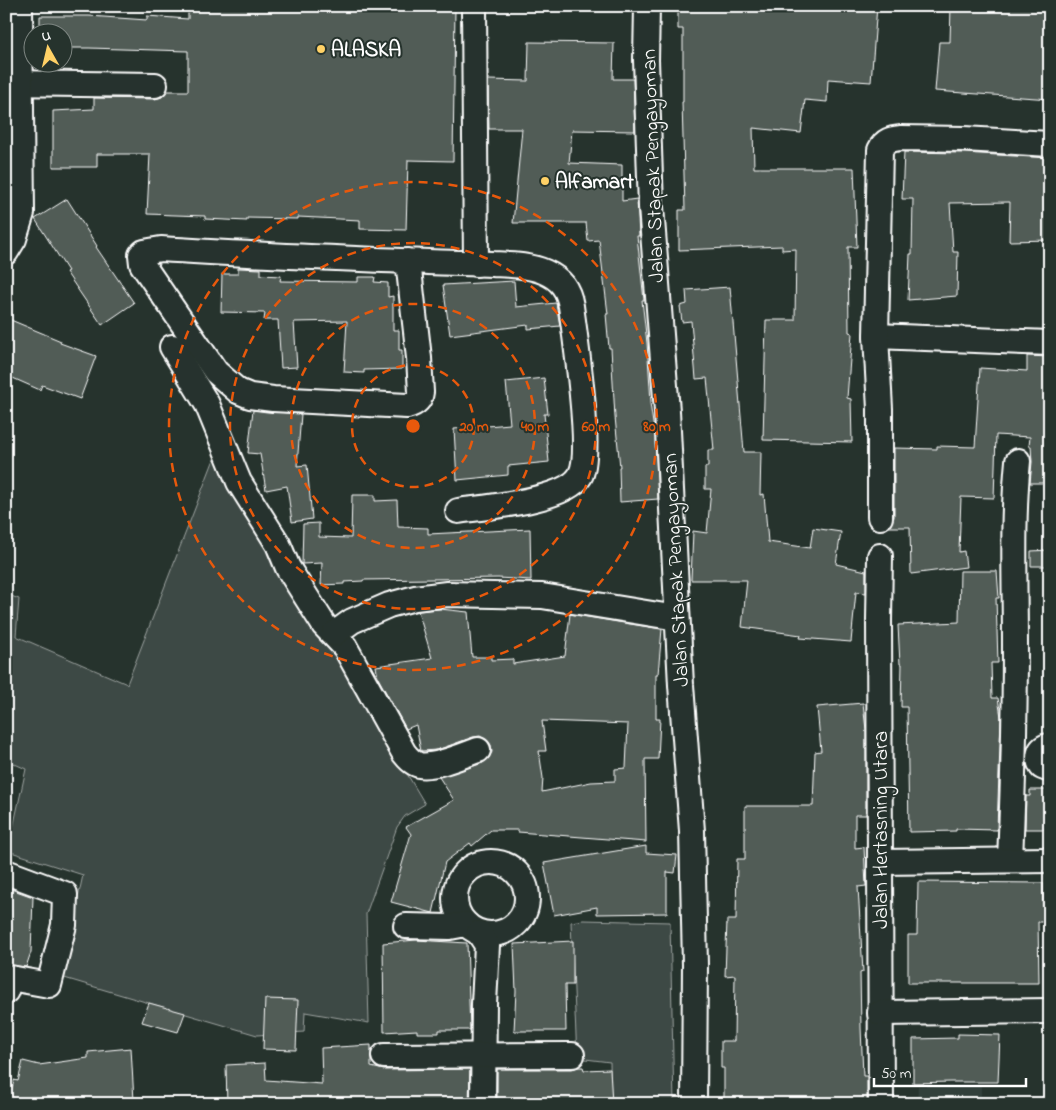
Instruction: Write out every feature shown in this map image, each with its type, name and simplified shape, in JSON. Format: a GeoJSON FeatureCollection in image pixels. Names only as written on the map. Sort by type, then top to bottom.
{"type":"FeatureCollection","features":[{"type":"Feature","properties":{"kind":"street"},"geometry":{"type":"LineString","coordinates":[[6,252],[14,238],[22,212],[13,83],[20,6]]}},
{"type":"Feature","properties":{"kind":"street"},"geometry":{"type":"LineString","coordinates":[[474,6],[476,264]]}},
{"type":"Feature","properties":{"kind":"street","name":"Jalan Stapak Pengayoman"},"geometry":{"type":"LineString","coordinates":[[646,6],[651,197],[667,420],[677,618],[690,791],[694,893],[694,1104]]}},
{"type":"Feature","properties":{"kind":"street"},"geometry":{"type":"LineString","coordinates":[[13,83],[155,85]]}},
{"type":"Feature","properties":{"kind":"street"},"geometry":{"type":"LineString","coordinates":[[880,516],[880,409],[876,336],[880,150],[883,144],[891,139],[901,138],[964,139],[1050,144]]}},
{"type":"Feature","properties":{"kind":"street"},"geometry":{"type":"LineString","coordinates":[[408,261],[421,392],[420,398],[407,406],[273,399],[250,396],[238,391],[216,372],[204,356],[142,264],[141,255],[144,252],[161,249],[276,256],[408,261],[476,264],[533,268],[564,284],[571,306],[584,426],[584,466],[580,477],[572,484],[555,492],[511,504],[458,511]]}},
{"type":"Feature","properties":{"kind":"street"},"geometry":{"type":"LineString","coordinates":[[876,336],[1050,343]]}},
{"type":"Feature","properties":{"kind":"street"},"geometry":{"type":"LineString","coordinates":[[172,347],[207,404],[239,482],[278,544],[288,568],[324,625],[345,647],[404,753],[410,760],[421,766],[478,750]]}},
{"type":"Feature","properties":{"kind":"street"},"geometry":{"type":"LineString","coordinates":[[1010,860],[1014,765],[1015,485],[1018,461]]}},
{"type":"Feature","properties":{"kind":"street","name":"Jalan Hertasning Utara"},"geometry":{"type":"LineString","coordinates":[[880,556],[881,1104]]}},
{"type":"Feature","properties":{"kind":"street"},"geometry":{"type":"LineString","coordinates":[[334,634],[352,621],[389,605],[414,598],[447,594],[542,596],[677,618]]}},
{"type":"Feature","properties":{"kind":"street"},"geometry":{"type":"LineString","coordinates":[[1050,746],[1045,746],[1041,749],[1039,762],[1042,767],[1050,770]]}},
{"type":"Feature","properties":{"kind":"street"},"geometry":{"type":"LineString","coordinates":[[880,862],[1050,860]]}},
{"type":"Feature","properties":{"kind":"street"},"geometry":{"type":"LineString","coordinates":[[6,872],[65,894],[64,926],[49,985],[10,978],[6,991]]}},
{"type":"Feature","properties":{"kind":"street"},"geometry":{"type":"LineString","coordinates":[[406,926],[472,929],[486,945],[483,1104]]}},
{"type":"Feature","properties":{"kind":"street"},"geometry":{"type":"LineString","coordinates":[[880,1013],[1050,1011]]}},
{"type":"Feature","properties":{"kind":"street"},"geometry":{"type":"LineString","coordinates":[[384,1056],[572,1055]]}},
{"type":"Feature","properties":{"kind":"shaded area"},"geometry":{"type":"Polygon","coordinates":[[[216,454],[425,804],[405,816],[397,827],[366,914],[369,1023],[305,1012],[304,1032],[257,1035],[61,977],[83,875],[8,851],[26,769],[6,760],[6,594],[19,599],[16,636],[127,684],[216,454]]]}},
{"type":"Feature","properties":{"kind":"shaded area"},"geometry":{"type":"Polygon","coordinates":[[[583,920],[670,922],[674,1104],[611,1104],[610,1062],[577,1058],[571,922],[583,920]]]}},
{"type":"Feature","properties":{"kind":"shaded area"},"geometry":{"type":"Polygon","coordinates":[[[981,1085],[981,1104],[917,1104],[918,1086],[981,1085]]]}},
{"type":"Feature","properties":{"kind":"building","name":"ALASKA"},"geometry":{"type":"Polygon","coordinates":[[[188,6],[455,7],[453,161],[408,160],[406,230],[360,229],[360,220],[298,217],[298,219],[247,218],[247,221],[205,219],[205,216],[147,214],[150,154],[97,154],[97,167],[53,167],[53,111],[94,109],[94,98],[155,99],[162,97],[167,91],[188,91],[188,51],[72,48],[72,22],[40,22],[40,16],[89,16],[147,20],[147,16],[188,19],[188,6]]]}},
{"type":"Feature","properties":{"kind":"building"},"geometry":{"type":"Polygon","coordinates":[[[678,6],[877,6],[871,82],[828,79],[827,102],[805,100],[801,133],[753,128],[754,168],[854,168],[857,247],[848,247],[849,332],[852,333],[847,398],[851,399],[852,442],[763,440],[766,320],[795,320],[796,249],[782,250],[782,246],[679,250],[679,210],[685,210],[682,102],[683,29],[678,29],[678,6]]]}},
{"type":"Feature","properties":{"kind":"building"},"geometry":{"type":"Polygon","coordinates":[[[951,6],[1050,6],[1050,99],[935,91],[939,42],[950,42],[951,6]]]}},
{"type":"Feature","properties":{"kind":"building"},"geometry":{"type":"Polygon","coordinates":[[[529,42],[614,43],[613,79],[633,79],[635,131],[572,130],[569,163],[622,165],[622,201],[637,199],[639,236],[637,236],[644,300],[642,300],[647,343],[650,403],[655,437],[658,499],[620,502],[620,467],[611,348],[609,348],[606,314],[608,314],[599,240],[588,241],[586,223],[513,223],[522,129],[489,129],[488,80],[528,81],[529,42]]]}},
{"type":"Feature","properties":{"kind":"building"},"geometry":{"type":"Polygon","coordinates":[[[904,152],[1049,158],[1050,240],[1009,241],[1010,202],[950,203],[953,252],[958,252],[957,296],[908,300],[910,254],[912,254],[913,199],[902,199],[904,152]]]}},
{"type":"Feature","properties":{"kind":"building"},"geometry":{"type":"Polygon","coordinates":[[[67,199],[96,247],[134,303],[102,325],[66,272],[68,271],[35,219],[67,199]]]}},
{"type":"Feature","properties":{"kind":"building"},"geometry":{"type":"Polygon","coordinates":[[[238,268],[261,269],[261,275],[281,276],[280,281],[358,282],[358,277],[375,277],[374,282],[388,283],[388,297],[393,296],[393,330],[399,330],[399,350],[402,350],[402,369],[364,370],[364,373],[344,372],[347,321],[294,322],[297,367],[281,368],[278,320],[264,320],[265,313],[221,312],[222,274],[238,274],[238,268]]]}},
{"type":"Feature","properties":{"kind":"building"},"geometry":{"type":"Polygon","coordinates":[[[514,281],[516,307],[556,303],[560,326],[528,329],[528,325],[450,335],[443,285],[514,281]]]}},
{"type":"Feature","properties":{"kind":"building"},"geometry":{"type":"Polygon","coordinates":[[[730,287],[744,452],[761,452],[760,495],[764,494],[768,542],[810,548],[813,528],[841,532],[836,564],[866,571],[866,593],[856,592],[851,642],[800,638],[801,635],[742,627],[747,580],[691,580],[693,531],[707,533],[711,489],[705,489],[705,467],[708,467],[708,450],[714,450],[707,378],[696,379],[691,321],[682,322],[680,306],[687,304],[686,290],[730,287]]]}},
{"type":"Feature","properties":{"kind":"building"},"geometry":{"type":"Polygon","coordinates":[[[6,318],[61,341],[60,343],[96,356],[80,399],[42,385],[40,390],[6,375],[6,318]]]}},
{"type":"Feature","properties":{"kind":"building"},"geometry":{"type":"Polygon","coordinates":[[[1027,356],[1050,357],[1050,483],[1030,483],[1032,462],[1031,446],[1029,446],[1030,437],[996,435],[994,498],[961,497],[959,552],[964,551],[966,567],[911,574],[910,527],[889,527],[894,517],[894,448],[937,449],[937,446],[975,447],[980,368],[1027,371],[1027,356]]]}},
{"type":"Feature","properties":{"kind":"building"},"geometry":{"type":"Polygon","coordinates":[[[544,378],[548,414],[544,414],[549,462],[508,466],[508,475],[457,480],[454,429],[510,424],[506,382],[544,378]]]}},
{"type":"Feature","properties":{"kind":"building"},"geometry":{"type":"Polygon","coordinates":[[[253,410],[301,414],[297,466],[307,465],[312,519],[292,522],[287,486],[266,490],[260,454],[248,453],[253,410]]]}},
{"type":"Feature","properties":{"kind":"building"},"geometry":{"type":"Polygon","coordinates":[[[352,495],[375,495],[375,501],[397,500],[398,527],[428,528],[428,534],[530,529],[531,580],[498,578],[363,580],[344,582],[344,584],[321,585],[322,563],[302,564],[303,524],[319,523],[319,537],[351,538],[352,495]]]}},
{"type":"Feature","properties":{"kind":"building"},"geometry":{"type":"Polygon","coordinates":[[[1050,550],[1050,566],[1031,566],[1031,551],[1050,550]]]}},
{"type":"Feature","properties":{"kind":"building"},"geometry":{"type":"Polygon","coordinates":[[[960,571],[997,571],[999,598],[996,598],[998,663],[991,663],[992,698],[998,698],[1001,717],[997,830],[956,829],[956,831],[909,832],[907,707],[901,707],[902,664],[900,664],[898,625],[959,622],[960,571]]]}},
{"type":"Feature","properties":{"kind":"building"},"geometry":{"type":"Polygon","coordinates":[[[440,609],[468,612],[472,657],[491,657],[491,660],[513,659],[513,664],[565,656],[570,614],[662,629],[658,674],[656,674],[656,719],[660,719],[658,759],[645,759],[646,842],[518,832],[518,830],[491,830],[472,846],[470,843],[445,862],[433,913],[391,902],[411,834],[406,827],[454,800],[439,777],[483,763],[492,752],[491,745],[480,736],[437,750],[421,751],[416,725],[406,729],[378,678],[376,666],[432,658],[418,611],[440,609]],[[542,721],[546,751],[539,751],[543,778],[542,792],[591,782],[615,781],[615,769],[626,768],[628,724],[542,721]]]}},
{"type":"Feature","properties":{"kind":"building"},"geometry":{"type":"Polygon","coordinates":[[[863,703],[866,730],[866,815],[855,815],[855,848],[864,847],[866,886],[858,887],[863,972],[860,973],[861,1028],[863,1076],[867,1076],[867,1104],[724,1104],[724,1068],[721,1068],[721,1041],[734,1041],[735,975],[725,976],[727,920],[736,920],[737,859],[745,859],[745,806],[813,806],[815,752],[821,751],[817,707],[863,703]]]}},
{"type":"Feature","properties":{"kind":"building"},"geometry":{"type":"Polygon","coordinates":[[[1030,790],[1050,790],[1050,829],[1025,829],[1026,796],[1030,796],[1030,790]]]}},
{"type":"Feature","properties":{"kind":"building"},"geometry":{"type":"Polygon","coordinates":[[[646,846],[646,853],[677,855],[675,873],[667,872],[667,913],[597,914],[597,907],[554,915],[544,863],[646,846]]]}},
{"type":"Feature","properties":{"kind":"building"},"geometry":{"type":"Polygon","coordinates":[[[918,882],[1043,883],[1043,922],[1038,922],[1039,983],[908,983],[908,935],[917,935],[918,882]]]}},
{"type":"Feature","properties":{"kind":"building"},"geometry":{"type":"Polygon","coordinates":[[[8,888],[33,897],[31,952],[26,967],[6,965],[6,898],[8,888]]]}},
{"type":"Feature","properties":{"kind":"building"},"geometry":{"type":"Polygon","coordinates":[[[416,940],[467,943],[470,1030],[439,1030],[439,1033],[417,1033],[417,1030],[384,1032],[383,943],[416,940]]]}},
{"type":"Feature","properties":{"kind":"building"},"geometry":{"type":"Polygon","coordinates":[[[573,941],[573,985],[565,985],[566,1031],[514,1031],[516,991],[514,944],[573,941]]]}},
{"type":"Feature","properties":{"kind":"building"},"geometry":{"type":"Polygon","coordinates":[[[265,999],[298,1000],[296,1050],[263,1049],[265,999]]]}},
{"type":"Feature","properties":{"kind":"building"},"geometry":{"type":"Polygon","coordinates":[[[149,1003],[185,1013],[178,1032],[142,1022],[149,1003]]]}},
{"type":"Feature","properties":{"kind":"building"},"geometry":{"type":"Polygon","coordinates":[[[958,1034],[1000,1035],[998,1082],[913,1083],[913,1039],[958,1038],[958,1034]]]}},
{"type":"Feature","properties":{"kind":"building"},"geometry":{"type":"Polygon","coordinates":[[[371,1045],[371,1067],[384,1070],[470,1069],[469,1104],[227,1104],[226,1065],[265,1063],[266,1080],[322,1084],[321,1048],[371,1045]]]}},
{"type":"Feature","properties":{"kind":"building"},"geometry":{"type":"Polygon","coordinates":[[[131,1048],[134,1101],[74,1104],[8,1104],[14,1080],[18,1081],[23,1061],[39,1065],[88,1058],[88,1052],[131,1048]]]}},
{"type":"Feature","properties":{"kind":"building"},"geometry":{"type":"Polygon","coordinates":[[[583,1067],[584,1070],[610,1069],[612,1104],[497,1104],[497,1069],[572,1069],[583,1067]]]}},
{"type":"Feature","properties":{"kind":"place","name":"ALASKA"},"geometry":{"type":"Point","coordinates":[321,49]}},
{"type":"Feature","properties":{"kind":"place","name":"Alfamart"},"geometry":{"type":"Point","coordinates":[545,181]}}]}
